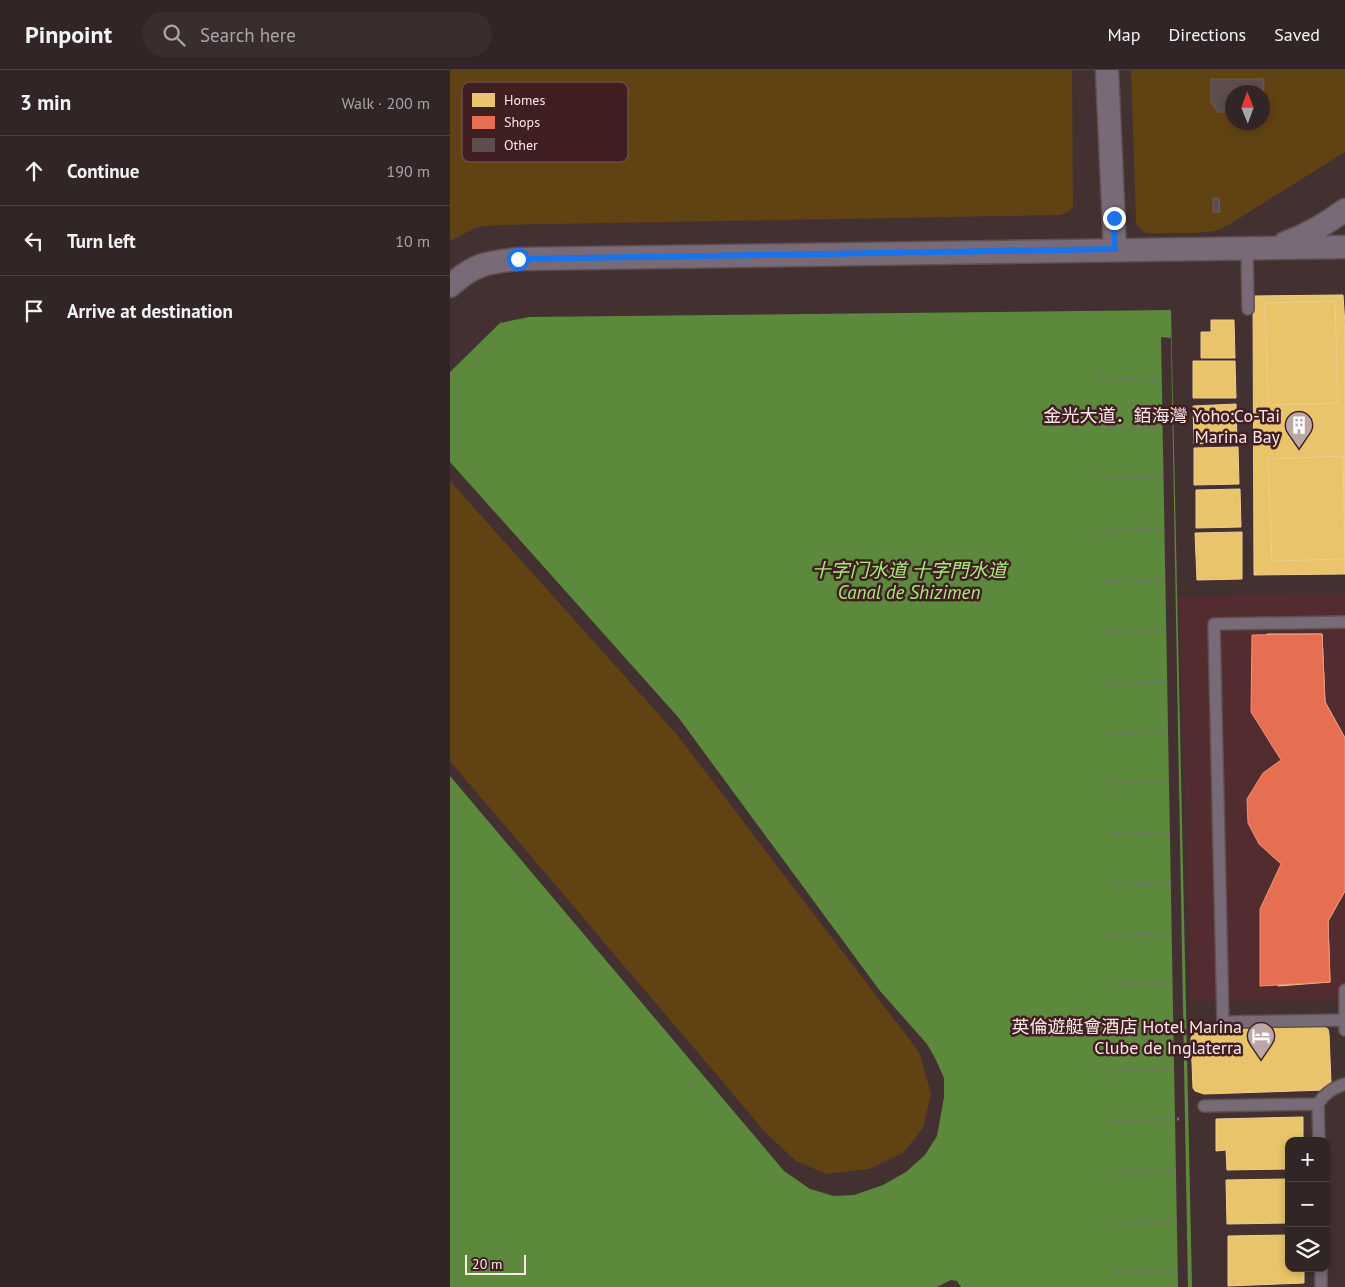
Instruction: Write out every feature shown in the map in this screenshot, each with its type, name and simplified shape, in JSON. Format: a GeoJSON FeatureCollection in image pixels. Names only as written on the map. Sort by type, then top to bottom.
{"type":"FeatureCollection","features":[{"type":"Feature","properties":{"kind":"street"},"geometry":{"type":"LineString","coordinates":[[1107,70],[1115,249]]}},
{"type":"Feature","properties":{"kind":"street"},"geometry":{"type":"LineString","coordinates":[[1272,248],[1304,236],[1328,223],[1345,210]]}},
{"type":"Feature","properties":{"kind":"street"},"geometry":{"type":"LineString","coordinates":[[450,286],[464,272],[489,262],[518,259],[1345,247]]}},
{"type":"Feature","properties":{"kind":"lane"},"geometry":{"type":"LineString","coordinates":[[1247,248],[1248,309]]}},
{"type":"Feature","properties":{"kind":"lane"},"geometry":{"type":"LineString","coordinates":[[1345,622],[1214,624],[1223,1022],[1345,1020]]}},
{"type":"Feature","properties":{"kind":"lane"},"geometry":{"type":"LineString","coordinates":[[1345,990],[1345,1030]]}},
{"type":"Feature","properties":{"kind":"lane"},"geometry":{"type":"LineString","coordinates":[[1319,1137],[1318,1104],[1323,1096],[1333,1088],[1345,1084]]}},
{"type":"Feature","properties":{"kind":"lane"},"geometry":{"type":"LineString","coordinates":[[1204,1106],[1318,1104]]}},
{"type":"Feature","properties":{"kind":"lane"},"geometry":{"type":"LineString","coordinates":[[1321,1272],[1321,1287]]}},
{"type":"Feature","properties":{"kind":"path"},"geometry":{"type":"LineString","coordinates":[[1100,378],[1160,379]]}},
{"type":"Feature","properties":{"kind":"path"},"geometry":{"type":"LineString","coordinates":[[1101,428],[1163,428]]}},
{"type":"Feature","properties":{"kind":"path"},"geometry":{"type":"LineString","coordinates":[[1102,478],[1164,476]]}},
{"type":"Feature","properties":{"kind":"path"},"geometry":{"type":"LineString","coordinates":[[1102,531],[1165,528]]}},
{"type":"Feature","properties":{"kind":"path"},"geometry":{"type":"LineString","coordinates":[[1104,581],[1166,580]]}},
{"type":"Feature","properties":{"kind":"path"},"geometry":{"type":"LineString","coordinates":[[1104,631],[1167,630]]}},
{"type":"Feature","properties":{"kind":"path"},"geometry":{"type":"LineString","coordinates":[[1105,684],[1167,682]]}},
{"type":"Feature","properties":{"kind":"path"},"geometry":{"type":"LineString","coordinates":[[1107,733],[1168,731]]}},
{"type":"Feature","properties":{"kind":"path"},"geometry":{"type":"LineString","coordinates":[[1108,783],[1169,782]]}},
{"type":"Feature","properties":{"kind":"path"},"geometry":{"type":"LineString","coordinates":[[1109,834],[1170,834]]}},
{"type":"Feature","properties":{"kind":"path"},"geometry":{"type":"LineString","coordinates":[[1110,884],[1171,883]]}},
{"type":"Feature","properties":{"kind":"path"},"geometry":{"type":"LineString","coordinates":[[1110,935],[1172,934]]}},
{"type":"Feature","properties":{"kind":"path"},"geometry":{"type":"LineString","coordinates":[[1113,984],[1172,983]]}},
{"type":"Feature","properties":{"kind":"path"},"geometry":{"type":"LineString","coordinates":[[1109,1028],[1173,1027]]}},
{"type":"Feature","properties":{"kind":"path"},"geometry":{"type":"LineString","coordinates":[[1113,1071],[1174,1070]]}},
{"type":"Feature","properties":{"kind":"path"},"geometry":{"type":"LineString","coordinates":[[1112,1121],[1179,1119]]}},
{"type":"Feature","properties":{"kind":"path"},"geometry":{"type":"LineString","coordinates":[[1115,1172],[1176,1170]]}},
{"type":"Feature","properties":{"kind":"path"},"geometry":{"type":"LineString","coordinates":[[1117,1223],[1177,1221]]}},
{"type":"Feature","properties":{"kind":"path"},"geometry":{"type":"LineString","coordinates":[[1117,1273],[1178,1272]]}},
{"type":"Feature","properties":{"kind":"shaded area"},"geometry":{"type":"Polygon","coordinates":[[[450,70],[1072,70],[1073,207],[1068,212],[1060,215],[497,225],[477,227],[450,241],[450,70]]]}},
{"type":"Feature","properties":{"kind":"shaded area"},"geometry":{"type":"Polygon","coordinates":[[[1131,70],[1345,70],[1345,152],[1230,224],[1215,231],[1146,233],[1138,227],[1136,221],[1131,70]]]}},
{"type":"Feature","properties":{"kind":"shaded area"},"geometry":{"type":"Polygon","coordinates":[[[450,481],[678,736],[919,1052],[931,1094],[923,1128],[903,1153],[869,1169],[826,1174],[796,1161],[767,1134],[450,761],[450,481]]]}},
{"type":"Feature","properties":{"kind":"shaded area"},"geometry":{"type":"Polygon","coordinates":[[[1345,594],[1345,1000],[1191,1001],[1179,597],[1345,594]]]}},
{"type":"Feature","properties":{"kind":"water","name":"十字门水道 十字門水道 Canal de Shizimen"},"geometry":{"type":"Polygon","coordinates":[[[1171,310],[1192,1287],[961,1287],[957,1281],[951,1280],[937,1287],[450,1287],[450,776],[784,1171],[810,1189],[834,1196],[854,1195],[883,1185],[906,1172],[925,1155],[937,1136],[944,1097],[944,1078],[927,1044],[880,991],[678,717],[450,462],[450,372],[500,323],[529,317],[1171,310]]]}},
{"type":"Feature","properties":{"kind":"pier"},"geometry":{"type":"Polygon","coordinates":[[[1161,337],[1171,338],[1188,1287],[1178,1287],[1161,337]]]}},
{"type":"Feature","properties":{"kind":"building: Homes","name":"金光大道．銆海灣 Yoho:Co-Tai Marina Bay"},"geometry":{"type":"Polygon","coordinates":[[[1343,295],[1345,325],[1345,574],[1254,575],[1253,296],[1343,295]]]}},
{"type":"Feature","properties":{"kind":"building: Homes"},"geometry":{"type":"Polygon","coordinates":[[[1335,301],[1338,403],[1268,405],[1265,303],[1335,301]]]}},
{"type":"Feature","properties":{"kind":"building: Homes"},"geometry":{"type":"Polygon","coordinates":[[[1211,320],[1234,320],[1235,358],[1201,358],[1201,332],[1211,332],[1211,320]]]}},
{"type":"Feature","properties":{"kind":"building: Homes"},"geometry":{"type":"Polygon","coordinates":[[[1193,361],[1235,361],[1236,398],[1193,398],[1193,361]]]}},
{"type":"Feature","properties":{"kind":"building: Homes"},"geometry":{"type":"Polygon","coordinates":[[[1236,404],[1237,442],[1194,444],[1193,406],[1236,404]]]}},
{"type":"Feature","properties":{"kind":"building: Homes"},"geometry":{"type":"Polygon","coordinates":[[[1238,447],[1239,484],[1194,485],[1194,448],[1238,447]]]}},
{"type":"Feature","properties":{"kind":"building: Homes"},"geometry":{"type":"Polygon","coordinates":[[[1343,456],[1345,559],[1272,561],[1268,459],[1343,456]]]}},
{"type":"Feature","properties":{"kind":"building: Homes"},"geometry":{"type":"Polygon","coordinates":[[[1240,489],[1241,527],[1196,528],[1196,490],[1240,489]]]}},
{"type":"Feature","properties":{"kind":"building: Homes"},"geometry":{"type":"Polygon","coordinates":[[[1242,532],[1242,579],[1197,580],[1195,533],[1242,532]]]}},
{"type":"Feature","properties":{"kind":"building: Homes"},"geometry":{"type":"Polygon","coordinates":[[[1267,634],[1322,634],[1325,702],[1345,738],[1345,891],[1328,921],[1330,982],[1278,986],[1277,918],[1324,824],[1320,811],[1326,799],[1268,710],[1267,634]]]}},
{"type":"Feature","properties":{"kind":"building: Homes","name":"英倫遊艇會酒店 Hotel Marina Clube de Inglaterra"},"geometry":{"type":"Polygon","coordinates":[[[1321,1026],[1328,1029],[1329,1034],[1331,1083],[1325,1090],[1204,1094],[1195,1091],[1193,1088],[1191,1038],[1195,1031],[1321,1026]]]}},
{"type":"Feature","properties":{"kind":"building: Homes"},"geometry":{"type":"Polygon","coordinates":[[[1303,1117],[1303,1137],[1285,1137],[1285,1169],[1227,1170],[1226,1150],[1216,1151],[1216,1119],[1303,1117]]]}},
{"type":"Feature","properties":{"kind":"building: Homes"},"geometry":{"type":"Polygon","coordinates":[[[1285,1179],[1285,1223],[1227,1224],[1226,1180],[1285,1179]]]}},
{"type":"Feature","properties":{"kind":"building: Homes"},"geometry":{"type":"Polygon","coordinates":[[[1285,1235],[1285,1272],[1304,1272],[1304,1283],[1228,1286],[1228,1236],[1285,1235]]]}},
{"type":"Feature","properties":{"kind":"building: Shops"},"geometry":{"type":"Polygon","coordinates":[[[1322,634],[1325,702],[1345,738],[1345,891],[1328,921],[1330,982],[1260,986],[1260,909],[1281,864],[1259,844],[1248,823],[1247,799],[1263,773],[1281,760],[1251,712],[1252,635],[1322,634]]]}},
{"type":"Feature","properties":{"kind":"building: Other"},"geometry":{"type":"Polygon","coordinates":[[[1211,79],[1264,79],[1264,85],[1225,85],[1225,112],[1218,112],[1211,102],[1211,79]]]}},
{"type":"Feature","properties":{"kind":"building: Other"},"geometry":{"type":"Polygon","coordinates":[[[1213,198],[1219,198],[1220,212],[1213,212],[1213,198]]]}},
{"type":"Feature","properties":{"kind":"place","name":"金光大道．銆海灣 Yoho:Co-Tai Marina Bay"},"geometry":{"type":"Point","coordinates":[1299,449]}},
{"type":"Feature","properties":{"kind":"place","name":"英倫遊艇會酒店 Hotel Marina Clube de Inglaterra"},"geometry":{"type":"Point","coordinates":[1261,1060]}},
{"type":"Feature","properties":{"kind":"route"},"geometry":{"type":"LineString","coordinates":[[518,259],[1115,249],[1114,218]]}}]}
